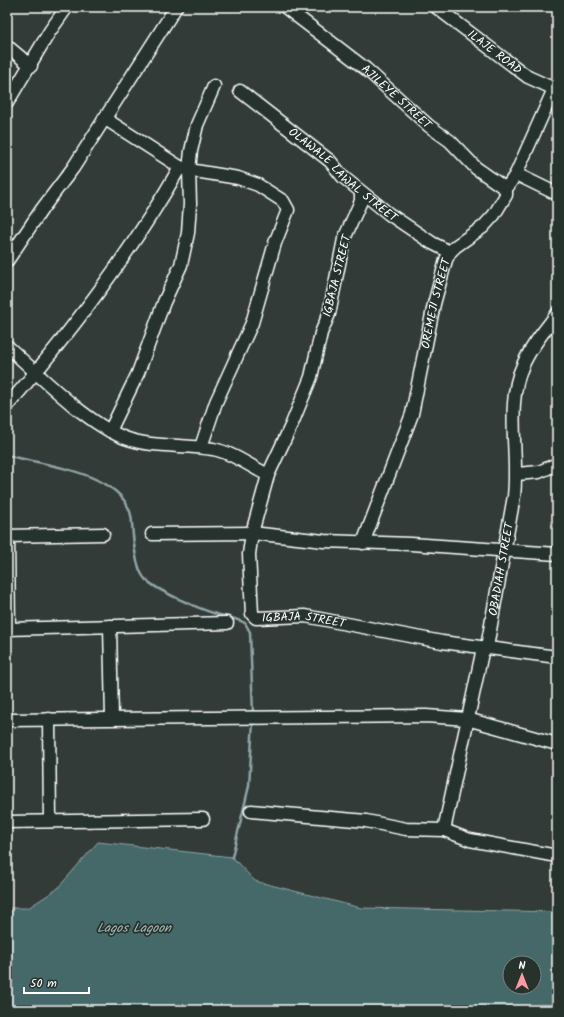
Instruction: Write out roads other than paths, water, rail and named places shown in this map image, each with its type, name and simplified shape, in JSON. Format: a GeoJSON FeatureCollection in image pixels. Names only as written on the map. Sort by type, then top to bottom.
{"type":"FeatureCollection","features":[{"type":"Feature","properties":{"kind":"street"},"geometry":{"type":"LineString","coordinates":[[7,103],[31,66],[50,31],[67,7]]}},
{"type":"Feature","properties":{"kind":"street"},"geometry":{"type":"LineString","coordinates":[[7,261],[72,168],[176,7]]}},
{"type":"Feature","properties":{"kind":"street","name":"AJILEYE STREET"},"geometry":{"type":"LineString","coordinates":[[285,7],[360,64],[429,126],[450,141],[476,168],[506,189]]}},
{"type":"Feature","properties":{"kind":"street","name":"ILAJE ROAD"},"geometry":{"type":"LineString","coordinates":[[436,7],[528,77],[555,90]]}},
{"type":"Feature","properties":{"kind":"street"},"geometry":{"type":"LineString","coordinates":[[7,46],[31,66]]}},
{"type":"Feature","properties":{"kind":"street"},"geometry":{"type":"LineString","coordinates":[[7,406],[35,371],[75,326],[184,169],[191,151],[197,126],[214,86]]}},
{"type":"Feature","properties":{"kind":"street","name":"OREMEJI STREET"},"geometry":{"type":"LineString","coordinates":[[363,543],[412,414],[434,304],[450,252],[486,223],[494,214],[506,195],[506,189],[516,174],[555,90]]}},
{"type":"Feature","properties":{"kind":"street","name":"OLAWALE LAWAL STREET"},"geometry":{"type":"LineString","coordinates":[[240,91],[330,161],[343,178],[361,192],[411,229],[450,252]]}},
{"type":"Feature","properties":{"kind":"street"},"geometry":{"type":"LineString","coordinates":[[104,118],[184,169],[238,178],[258,185],[282,201],[288,210],[275,243],[252,324],[216,402],[201,447]]}},
{"type":"Feature","properties":{"kind":"street"},"geometry":{"type":"LineString","coordinates":[[110,431],[138,373],[164,302],[181,265],[188,232],[190,211],[184,169]]}},
{"type":"Feature","properties":{"kind":"street"},"geometry":{"type":"LineString","coordinates":[[516,174],[557,194]]}},
{"type":"Feature","properties":{"kind":"street","name":"IGBAJA STREET"},"geometry":{"type":"LineString","coordinates":[[361,192],[361,201],[344,239],[329,314],[321,333],[311,377],[291,426],[268,475],[252,533],[249,554],[253,617],[305,616],[442,642],[557,657]]}},
{"type":"Feature","properties":{"kind":"street","name":"OBADIAH STREET"},"geometry":{"type":"LineString","coordinates":[[444,830],[482,653],[487,647],[517,474],[514,399],[517,382],[522,365],[530,351],[557,314]]}},
{"type":"Feature","properties":{"kind":"street"},"geometry":{"type":"LineString","coordinates":[[7,346],[74,405],[110,431],[126,438],[143,442],[201,447],[233,456],[268,475]]}},
{"type":"Feature","properties":{"kind":"street"},"geometry":{"type":"LineString","coordinates":[[517,474],[539,472],[557,464]]}},
{"type":"Feature","properties":{"kind":"street"},"geometry":{"type":"LineString","coordinates":[[152,534],[252,533],[324,541],[557,554]]}},
{"type":"Feature","properties":{"kind":"street"},"geometry":{"type":"LineString","coordinates":[[103,534],[7,536],[8,629],[227,623]]}},
{"type":"Feature","properties":{"kind":"street"},"geometry":{"type":"LineString","coordinates":[[110,626],[112,718]]}},
{"type":"Feature","properties":{"kind":"street"},"geometry":{"type":"LineString","coordinates":[[7,720],[383,716],[467,719],[557,744]]}},
{"type":"Feature","properties":{"kind":"street"},"geometry":{"type":"LineString","coordinates":[[49,719],[50,821]]}},
{"type":"Feature","properties":{"kind":"street"},"geometry":{"type":"LineString","coordinates":[[251,812],[366,821],[406,829],[444,830],[470,840],[557,856]]}},
{"type":"Feature","properties":{"kind":"street"},"geometry":{"type":"LineString","coordinates":[[7,822],[203,818]]}},
{"type":"Feature","properties":{"kind":"water","name":"Lagos Lagoon"},"geometry":{"type":"Polygon","coordinates":[[[98,842],[232,857],[255,881],[361,908],[557,912],[557,1010],[7,1010],[7,908],[28,908],[57,889],[98,842]]]}},
{"type":"Feature","properties":{"kind":"waterway"},"geometry":{"type":"LineString","coordinates":[[7,455],[83,474],[101,482],[117,492],[128,506],[137,560],[139,568],[145,579],[159,589],[190,604],[209,612],[245,623],[250,632],[253,714]]}},
{"type":"Feature","properties":{"kind":"waterway"},"geometry":{"type":"LineString","coordinates":[[232,857],[249,786],[253,721]]}}]}
